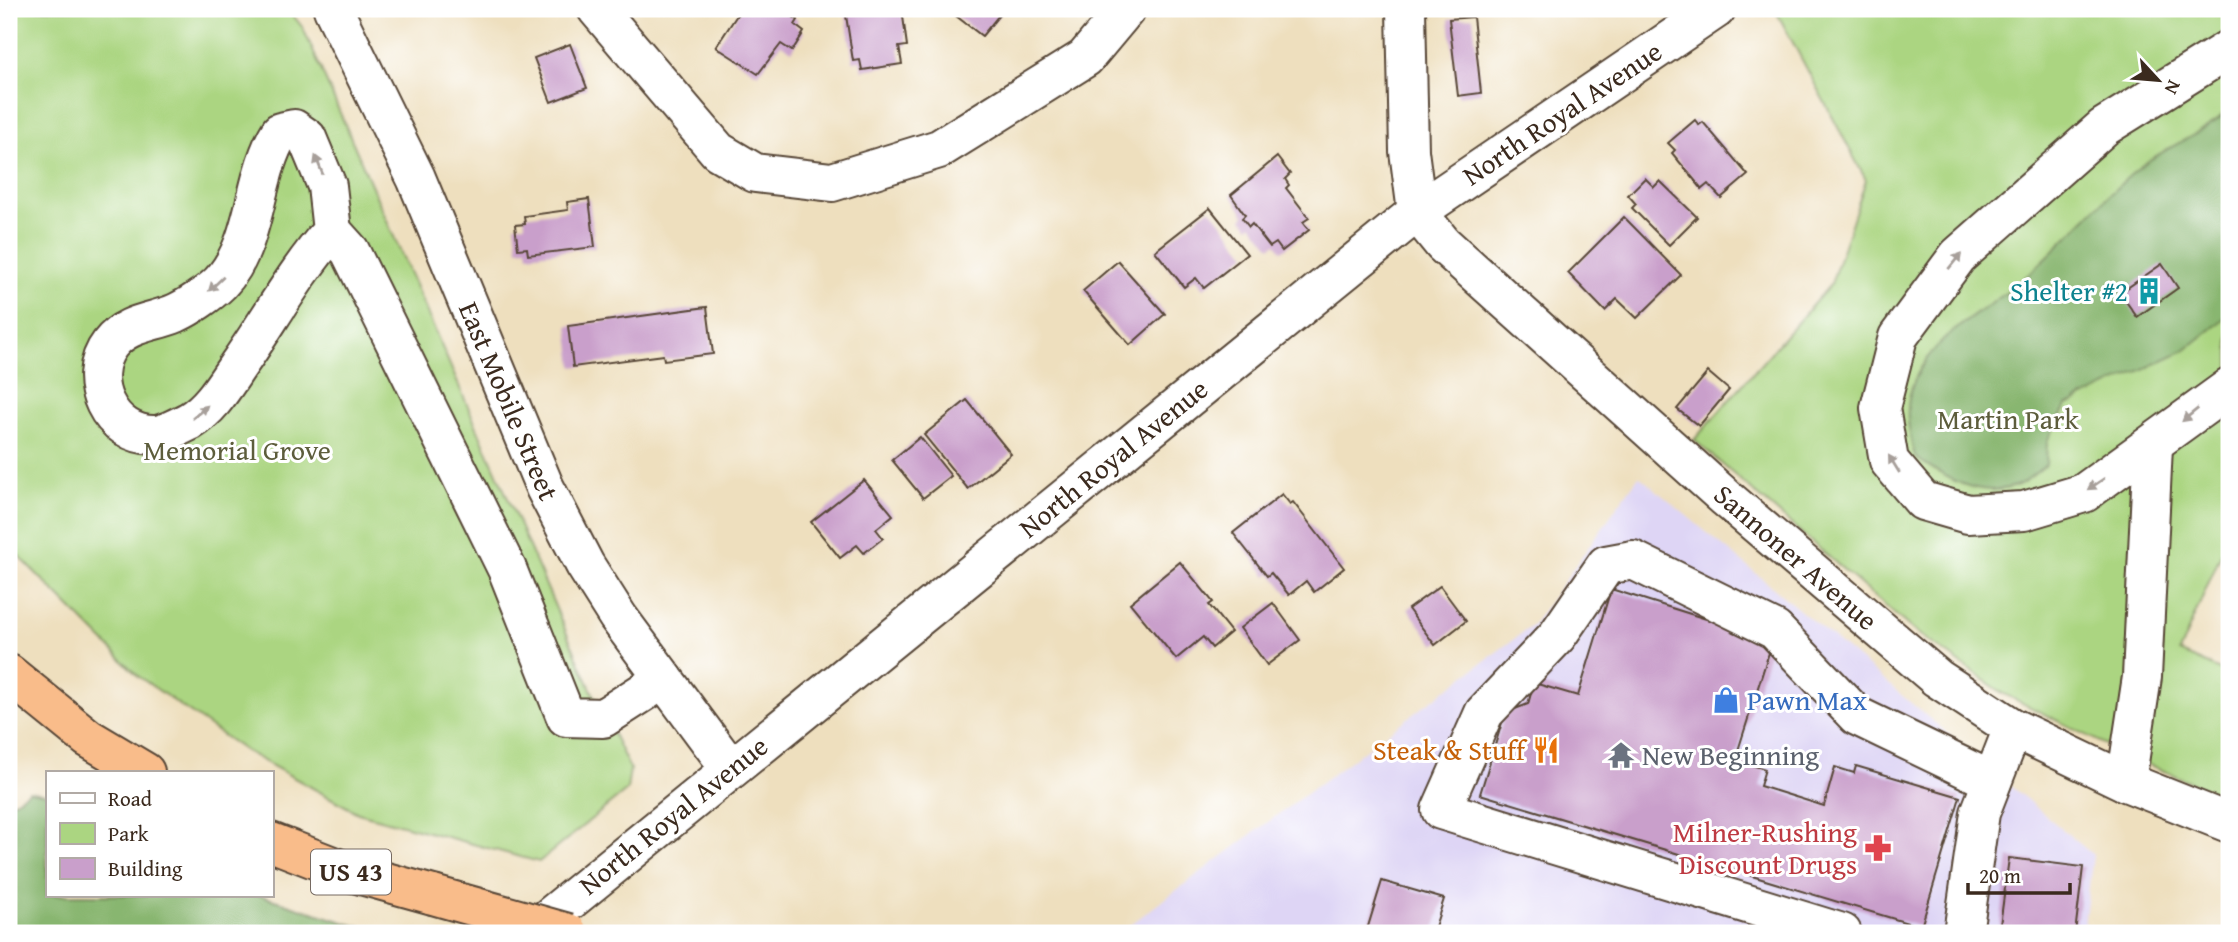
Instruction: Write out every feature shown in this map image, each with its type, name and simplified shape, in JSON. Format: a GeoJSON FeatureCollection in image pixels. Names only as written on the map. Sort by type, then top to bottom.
{"type":"FeatureCollection","features":[{"type":"Feature","properties":{"kind":"highway"},"geometry":{"type":"LineString","coordinates":[[9,674],[88,738],[143,771]]}},
{"type":"Feature","properties":{"kind":"highway","name":"US 43"},"geometry":{"type":"LineString","coordinates":[[273,843],[343,870],[568,933]]}},
{"type":"Feature","properties":{"kind":"street","name":"East Mobile Street"},"geometry":{"type":"LineString","coordinates":[[333,9],[416,178],[545,488],[585,565],[664,680],[730,768]]}},
{"type":"Feature","properties":{"kind":"street"},"geometry":{"type":"LineString","coordinates":[[597,9],[718,151],[755,173],[832,182],[939,149],[1085,58],[1126,9]]}},
{"type":"Feature","properties":{"kind":"street"},"geometry":{"type":"LineString","coordinates":[[1406,9],[1409,151],[1417,212]]}},
{"type":"Feature","properties":{"kind":"street","name":"North Royal Avenue"},"geometry":{"type":"LineString","coordinates":[[530,933],[1417,212],[1716,9]]}},
{"type":"Feature","properties":{"kind":"street"},"geometry":{"type":"LineString","coordinates":[[2229,50],[2104,127],[1958,256],[1898,337],[1880,408],[1889,461],[1923,501],[1968,514],[2024,511],[2084,493],[2153,446],[2201,406],[2229,388]]}},
{"type":"Feature","properties":{"kind":"street"},"geometry":{"type":"LineString","coordinates":[[332,231],[308,258],[290,291],[214,400],[190,421],[156,435],[128,429],[104,405],[96,376],[110,344],[134,325],[176,313],[220,283],[242,245],[271,146],[280,132],[294,128],[307,138],[327,186],[332,231],[350,251],[507,569],[566,718],[603,718],[664,680]]}},
{"type":"Feature","properties":{"kind":"street","name":"Sannoner Avenue"},"geometry":{"type":"LineString","coordinates":[[1417,212],[1443,244],[1726,498],[1937,678],[2013,728],[2126,782],[2229,823]]}},
{"type":"Feature","properties":{"kind":"street"},"geometry":{"type":"LineString","coordinates":[[2126,782],[2142,677],[2153,446]]}},
{"type":"Feature","properties":{"kind":"street"},"geometry":{"type":"LineString","coordinates":[[1842,933],[1441,810],[1484,713],[1556,636],[1606,565],[1633,560],[1775,630],[1857,716],[1992,781]]}},
{"type":"Feature","properties":{"kind":"street"},"geometry":{"type":"LineString","coordinates":[[1963,933],[1980,813],[2013,728]]}},
{"type":"Feature","properties":{"kind":"shaded area"},"geometry":{"type":"Polygon","coordinates":[[[1639,476],[2093,855],[2083,933],[1119,933],[1533,625],[1639,476]]]}},
{"type":"Feature","properties":{"kind":"green space","name":"Memorial Grove"},"geometry":{"type":"Polygon","coordinates":[[[9,9],[288,9],[303,28],[591,689],[630,769],[627,790],[539,862],[358,813],[245,751],[138,676],[9,546],[9,9]]]}},
{"type":"Feature","properties":{"kind":"green space","name":"Martin Park"},"geometry":{"type":"Polygon","coordinates":[[[1775,9],[2229,9],[2229,535],[2179,652],[2229,674],[2229,798],[2128,756],[2004,694],[1913,630],[1694,440],[1831,284],[1866,180],[1775,9]]]}},
{"type":"Feature","properties":{"kind":"green space"},"geometry":{"type":"Polygon","coordinates":[[[2229,109],[2229,315],[2185,350],[2067,405],[2047,441],[2046,465],[2018,485],[1990,490],[1963,485],[1915,457],[1909,427],[1909,399],[1915,379],[1934,349],[2032,271],[2140,167],[2208,126],[2229,109]]]}},
{"type":"Feature","properties":{"kind":"green space"},"geometry":{"type":"Polygon","coordinates":[[[29,791],[46,794],[46,897],[265,897],[378,933],[9,933],[9,805],[29,791]]]}},
{"type":"Feature","properties":{"kind":"building"},"geometry":{"type":"Polygon","coordinates":[[[741,9],[780,9],[798,20],[795,25],[804,32],[792,51],[781,44],[758,74],[716,47],[741,9]]]}},
{"type":"Feature","properties":{"kind":"building"},"geometry":{"type":"Polygon","coordinates":[[[845,9],[902,9],[907,46],[899,47],[902,64],[862,70],[860,60],[853,61],[845,9]]]}},
{"type":"Feature","properties":{"kind":"building"},"geometry":{"type":"Polygon","coordinates":[[[947,9],[1004,9],[982,36],[947,9]]]}},
{"type":"Feature","properties":{"kind":"building"},"geometry":{"type":"Polygon","coordinates":[[[1473,17],[1481,93],[1458,96],[1449,19],[1473,17]]]}},
{"type":"Feature","properties":{"kind":"building"},"geometry":{"type":"Polygon","coordinates":[[[570,44],[587,88],[551,102],[534,58],[570,44]]]}},
{"type":"Feature","properties":{"kind":"building"},"geometry":{"type":"Polygon","coordinates":[[[1695,120],[1699,125],[1703,122],[1748,175],[1721,198],[1708,184],[1702,189],[1672,153],[1675,150],[1668,143],[1695,120]]]}},
{"type":"Feature","properties":{"kind":"building"},"geometry":{"type":"Polygon","coordinates":[[[1277,157],[1290,174],[1285,179],[1289,185],[1286,188],[1309,218],[1303,222],[1309,230],[1282,251],[1276,243],[1270,247],[1252,224],[1249,227],[1242,218],[1245,215],[1231,195],[1277,157]]]}},
{"type":"Feature","properties":{"kind":"building"},"geometry":{"type":"Polygon","coordinates":[[[1645,178],[1654,187],[1660,181],[1697,217],[1669,245],[1632,208],[1636,204],[1628,195],[1645,178]]]}},
{"type":"Feature","properties":{"kind":"building"},"geometry":{"type":"Polygon","coordinates":[[[589,199],[595,247],[528,255],[527,248],[518,249],[515,225],[525,224],[524,216],[568,210],[567,202],[589,199]]]}},
{"type":"Feature","properties":{"kind":"building"},"geometry":{"type":"Polygon","coordinates":[[[1210,208],[1247,254],[1204,288],[1196,278],[1184,287],[1155,251],[1210,208]]]}},
{"type":"Feature","properties":{"kind":"building"},"geometry":{"type":"Polygon","coordinates":[[[1624,217],[1681,275],[1637,318],[1617,299],[1605,311],[1568,273],[1624,217]]]}},
{"type":"Feature","properties":{"kind":"building"},"geometry":{"type":"Polygon","coordinates":[[[1118,261],[1165,314],[1130,345],[1083,291],[1118,261]]]}},
{"type":"Feature","properties":{"kind":"building","name":"Shelter #2"},"geometry":{"type":"Polygon","coordinates":[[[2162,264],[2178,288],[2137,317],[2120,293],[2162,264]]]}},
{"type":"Feature","properties":{"kind":"building"},"geometry":{"type":"Polygon","coordinates":[[[707,307],[713,354],[664,360],[663,355],[573,367],[568,326],[707,307]]]}},
{"type":"Feature","properties":{"kind":"building"},"geometry":{"type":"Polygon","coordinates":[[[1708,372],[1729,390],[1699,426],[1677,409],[1708,372]]]}},
{"type":"Feature","properties":{"kind":"building"},"geometry":{"type":"Polygon","coordinates":[[[967,400],[1011,454],[968,489],[924,435],[967,400]]]}},
{"type":"Feature","properties":{"kind":"building"},"geometry":{"type":"Polygon","coordinates":[[[920,437],[951,476],[923,498],[892,460],[920,437]]]}},
{"type":"Feature","properties":{"kind":"building"},"geometry":{"type":"Polygon","coordinates":[[[864,480],[893,515],[876,529],[883,538],[864,553],[857,545],[840,558],[811,522],[864,480]]]}},
{"type":"Feature","properties":{"kind":"building"},"geometry":{"type":"Polygon","coordinates":[[[1282,494],[1290,504],[1293,502],[1344,568],[1314,592],[1306,581],[1289,595],[1271,573],[1267,576],[1233,533],[1282,494]]]}},
{"type":"Feature","properties":{"kind":"building"},"geometry":{"type":"Polygon","coordinates":[[[1180,562],[1213,602],[1209,605],[1231,632],[1212,648],[1203,637],[1176,659],[1130,603],[1180,562]]]}},
{"type":"Feature","properties":{"kind":"building"},"geometry":{"type":"Polygon","coordinates":[[[1440,586],[1466,621],[1435,645],[1408,609],[1440,586]]]}},
{"type":"Feature","properties":{"kind":"building"},"geometry":{"type":"Polygon","coordinates":[[[1611,589],[1773,640],[1735,760],[1765,769],[1760,786],[1824,806],[1835,767],[1854,773],[1856,766],[1960,797],[1921,927],[1480,794],[1505,713],[1528,704],[1534,683],[1578,696],[1611,589]]]}},
{"type":"Feature","properties":{"kind":"building"},"geometry":{"type":"Polygon","coordinates":[[[1273,603],[1300,640],[1267,665],[1240,628],[1273,603]]]}},
{"type":"Feature","properties":{"kind":"building"},"geometry":{"type":"Polygon","coordinates":[[[2009,858],[2083,867],[2075,933],[1999,933],[2009,858]]]}},
{"type":"Feature","properties":{"kind":"building"},"geometry":{"type":"Polygon","coordinates":[[[1382,881],[1444,899],[1433,933],[1366,933],[1382,881]]]}},
{"type":"Feature","properties":{"kind":"place","name":"Shelter #2"},"geometry":{"type":"Point","coordinates":[2149,291]}},
{"type":"Feature","properties":{"kind":"place","name":"Pawn Max"},"geometry":{"type":"Point","coordinates":[1726,700]}},
{"type":"Feature","properties":{"kind":"place","name":"Steak & Stuff"},"geometry":{"type":"Point","coordinates":[1546,750]}},
{"type":"Feature","properties":{"kind":"place","name":"New Beginning"},"geometry":{"type":"Point","coordinates":[1621,755]}},
{"type":"Feature","properties":{"kind":"place","name":"Milner-Rushing Discount Drugs"},"geometry":{"type":"Point","coordinates":[1878,848]}}]}
